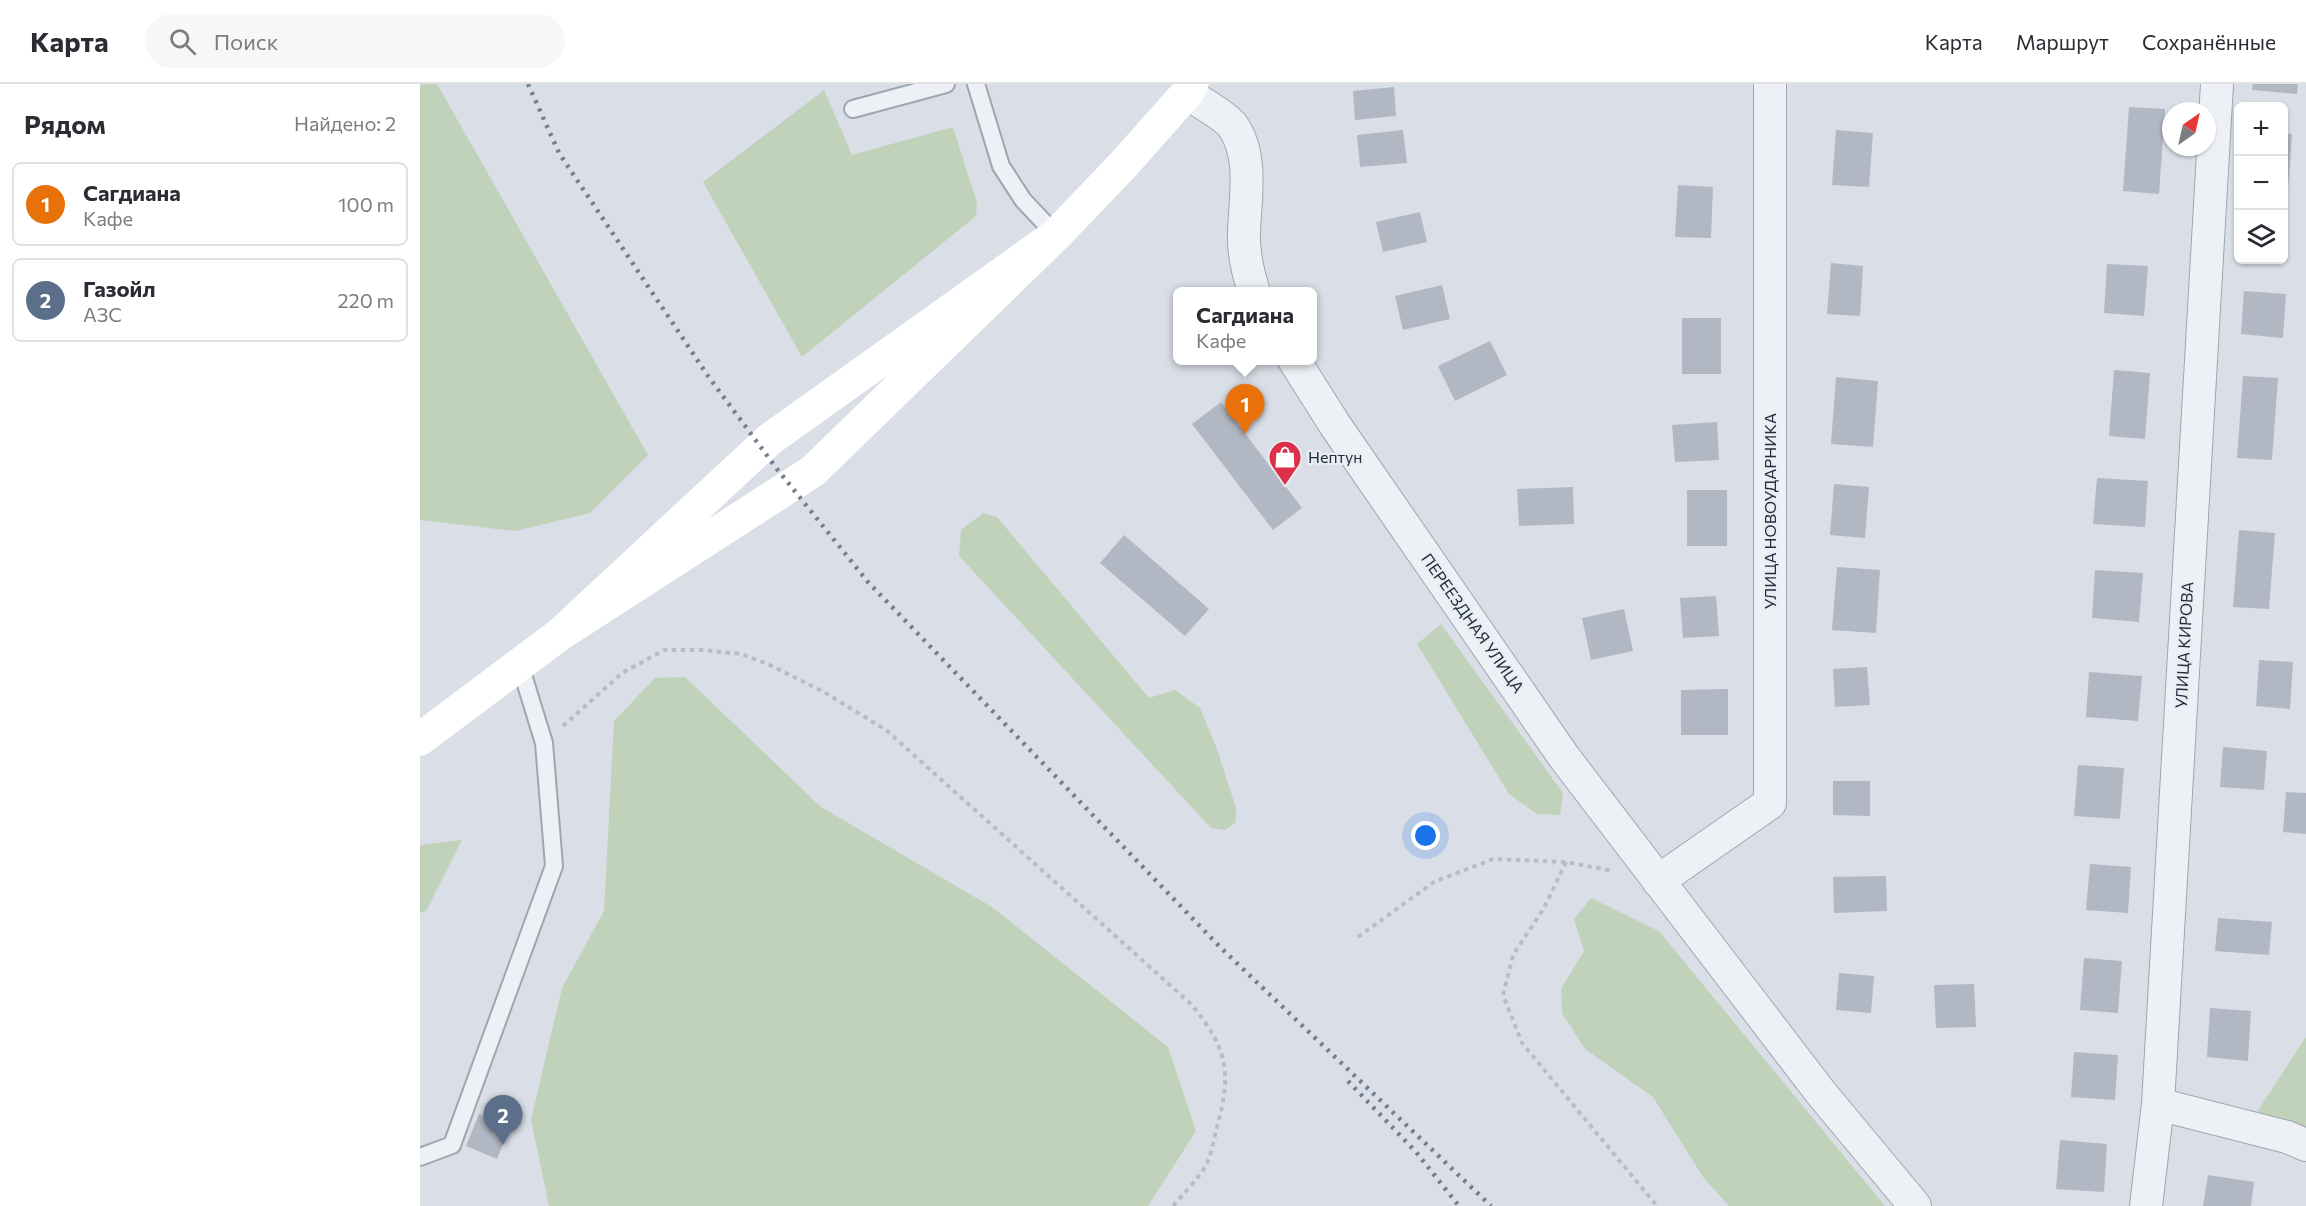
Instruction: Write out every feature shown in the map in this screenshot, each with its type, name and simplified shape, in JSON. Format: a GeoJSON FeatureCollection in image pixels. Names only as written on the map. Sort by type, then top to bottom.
{"type":"FeatureCollection","features":[{"type":"Feature","properties":{"kind":"street","name":"УЛИЦА НОВОУДАРНИКА"},"geometry":{"type":"LineString","coordinates":[[1658,880],[1770,803],[1770,84]]}},
{"type":"Feature","properties":{"kind":"street","name":"УЛИЦА КИРОВА"},"geometry":{"type":"LineString","coordinates":[[2145,1206],[2158,1104],[2217,84]]}},
{"type":"Feature","properties":{"kind":"street"},"geometry":{"type":"LineString","coordinates":[[420,739],[559,635],[813,471],[1056,235],[1123,165],[1189,88],[1231,123],[1244,145],[1246,195],[1244,235],[1247,272],[1253,287]]}},
{"type":"Feature","properties":{"kind":"street"},"geometry":{"type":"LineString","coordinates":[[559,635],[770,439],[1056,235]]}},
{"type":"Feature","properties":{"kind":"street","name":"ПЕРЕЕЗДНАЯ УЛИЦА"},"geometry":{"type":"LineString","coordinates":[[1297,365],[1335,425],[1564,757],[1821,1093],[1915,1206]]}},
{"type":"Feature","properties":{"kind":"street"},"geometry":{"type":"LineString","coordinates":[[2158,1104],[2287,1137],[2306,1145]]}},
{"type":"Feature","properties":{"kind":"lane"},"geometry":{"type":"LineString","coordinates":[[853,108],[946,84]]}},
{"type":"Feature","properties":{"kind":"lane"},"geometry":{"type":"LineString","coordinates":[[976,84],[1000,166],[1023,200],[1056,235]]}},
{"type":"Feature","properties":{"kind":"lane"},"geometry":{"type":"LineString","coordinates":[[420,1157],[452,1145],[554,866],[544,743],[520,665]]}},
{"type":"Feature","properties":{"kind":"path"},"geometry":{"type":"LineString","coordinates":[[544,743],[622,673],[664,650],[702,650],[741,654],[824,692],[886,730],[1184,998],[1209,1026],[1222,1053],[1226,1081],[1222,1107],[1207,1164],[1173,1206]]}},
{"type":"Feature","properties":{"kind":"path"},"geometry":{"type":"LineString","coordinates":[[1358,937],[1434,882],[1493,860],[1566,862],[1658,880]]}},
{"type":"Feature","properties":{"kind":"path"},"geometry":{"type":"LineString","coordinates":[[1566,862],[1544,908],[1513,955],[1503,995],[1522,1043],[1657,1206]]}},
{"type":"Feature","properties":{"kind":"green space"},"geometry":{"type":"Polygon","coordinates":[[[420,84],[437,84],[648,455],[590,513],[515,531],[420,520],[420,84]]]}},
{"type":"Feature","properties":{"kind":"green space"},"geometry":{"type":"Polygon","coordinates":[[[824,90],[852,155],[953,127],[977,203],[976,216],[802,357],[703,182],[824,90]]]}},
{"type":"Feature","properties":{"kind":"green space"},"geometry":{"type":"Polygon","coordinates":[[[983,513],[997,517],[1149,698],[1175,690],[1200,708],[1217,749],[1236,808],[1236,822],[1225,830],[1211,828],[959,556],[961,530],[983,513]]]}},
{"type":"Feature","properties":{"kind":"green space"},"geometry":{"type":"Polygon","coordinates":[[[1441,624],[1563,793],[1560,815],[1537,814],[1509,794],[1417,644],[1441,624]]]}},
{"type":"Feature","properties":{"kind":"green space"},"geometry":{"type":"Polygon","coordinates":[[[685,677],[821,807],[992,907],[1168,1047],[1196,1131],[1148,1206],[549,1206],[531,1120],[562,988],[604,911],[614,721],[655,678],[685,677]]]}},
{"type":"Feature","properties":{"kind":"green space"},"geometry":{"type":"Polygon","coordinates":[[[462,840],[426,911],[420,913],[420,845],[462,840]]]}},
{"type":"Feature","properties":{"kind":"green space"},"geometry":{"type":"Polygon","coordinates":[[[1591,898],[1659,931],[1885,1206],[1729,1206],[1703,1177],[1653,1097],[1585,1049],[1562,1013],[1561,989],[1584,951],[1574,919],[1591,898]]]}},
{"type":"Feature","properties":{"kind":"green space"},"geometry":{"type":"Polygon","coordinates":[[[2306,1037],[2306,1129],[2257,1112],[2306,1037]]]}},
{"type":"Feature","properties":{"kind":"building"},"geometry":{"type":"Polygon","coordinates":[[[2253,84],[2298,84],[2297,94],[2252,90],[2253,84]]]}},
{"type":"Feature","properties":{"kind":"building"},"geometry":{"type":"Polygon","coordinates":[[[1394,87],[1396,116],[1355,120],[1353,91],[1394,87]]]}},
{"type":"Feature","properties":{"kind":"building"},"geometry":{"type":"Polygon","coordinates":[[[2129,107],[2162,109],[2159,194],[2123,191],[2129,107]]]}},
{"type":"Feature","properties":{"kind":"building"},"geometry":{"type":"Polygon","coordinates":[[[1403,130],[1407,163],[1360,167],[1357,135],[1403,130]]]}},
{"type":"Feature","properties":{"kind":"building"},"geometry":{"type":"Polygon","coordinates":[[[1836,130],[1873,133],[1869,187],[1832,185],[1836,130]]]}},
{"type":"Feature","properties":{"kind":"building"},"geometry":{"type":"Polygon","coordinates":[[[2288,134],[2292,134],[2288,188],[2288,134]]]}},
{"type":"Feature","properties":{"kind":"building"},"geometry":{"type":"Polygon","coordinates":[[[1678,185],[1713,187],[1711,238],[1675,237],[1678,185]]]}},
{"type":"Feature","properties":{"kind":"building"},"geometry":{"type":"Polygon","coordinates":[[[1420,212],[1427,242],[1383,252],[1376,222],[1420,212]]]}},
{"type":"Feature","properties":{"kind":"building"},"geometry":{"type":"Polygon","coordinates":[[[1831,263],[1863,266],[1860,316],[1827,314],[1831,263]]]}},
{"type":"Feature","properties":{"kind":"building"},"geometry":{"type":"Polygon","coordinates":[[[2107,264],[2148,266],[2144,316],[2104,313],[2107,264]]]}},
{"type":"Feature","properties":{"kind":"building"},"geometry":{"type":"Polygon","coordinates":[[[1442,285],[1450,319],[1403,330],[1395,296],[1442,285]]]}},
{"type":"Feature","properties":{"kind":"building"},"geometry":{"type":"Polygon","coordinates":[[[2244,291],[2286,294],[2283,338],[2241,334],[2244,291]]]}},
{"type":"Feature","properties":{"kind":"building"},"geometry":{"type":"Polygon","coordinates":[[[1682,318],[1721,318],[1721,374],[1682,374],[1682,318]]]}},
{"type":"Feature","properties":{"kind":"building"},"geometry":{"type":"Polygon","coordinates":[[[1490,341],[1507,375],[1455,401],[1438,366],[1490,341]]]}},
{"type":"Feature","properties":{"kind":"building"},"geometry":{"type":"Polygon","coordinates":[[[2114,370],[2150,373],[2145,439],[2109,436],[2114,370]]]}},
{"type":"Feature","properties":{"kind":"building"},"geometry":{"type":"Polygon","coordinates":[[[2243,376],[2278,378],[2272,460],[2237,458],[2243,376]]]}},
{"type":"Feature","properties":{"kind":"building"},"geometry":{"type":"Polygon","coordinates":[[[1836,377],[1878,381],[1873,447],[1831,444],[1836,377]]]}},
{"type":"Feature","properties":{"kind":"building"},"geometry":{"type":"Polygon","coordinates":[[[1221,402],[1302,508],[1273,530],[1192,424],[1221,402]]]}},
{"type":"Feature","properties":{"kind":"building"},"geometry":{"type":"Polygon","coordinates":[[[1717,422],[1719,460],[1675,462],[1672,425],[1717,422]]]}},
{"type":"Feature","properties":{"kind":"building"},"geometry":{"type":"Polygon","coordinates":[[[2097,478],[2148,481],[2145,527],[2093,524],[2097,478]]]}},
{"type":"Feature","properties":{"kind":"building"},"geometry":{"type":"Polygon","coordinates":[[[1834,484],[1869,487],[1865,538],[1830,535],[1834,484]]]}},
{"type":"Feature","properties":{"kind":"building"},"geometry":{"type":"Polygon","coordinates":[[[1573,487],[1574,524],[1519,526],[1517,489],[1573,487]]]}},
{"type":"Feature","properties":{"kind":"building"},"geometry":{"type":"Polygon","coordinates":[[[1687,490],[1727,490],[1727,546],[1687,546],[1687,490]]]}},
{"type":"Feature","properties":{"kind":"building"},"geometry":{"type":"Polygon","coordinates":[[[2239,530],[2275,533],[2269,609],[2233,607],[2239,530]]]}},
{"type":"Feature","properties":{"kind":"building"},"geometry":{"type":"Polygon","coordinates":[[[1124,535],[1209,609],[1185,636],[1100,563],[1124,535]]]}},
{"type":"Feature","properties":{"kind":"building"},"geometry":{"type":"Polygon","coordinates":[[[1837,567],[1880,570],[1876,633],[1832,630],[1837,567]]]}},
{"type":"Feature","properties":{"kind":"building"},"geometry":{"type":"Polygon","coordinates":[[[2095,570],[2143,573],[2139,622],[2092,618],[2095,570]]]}},
{"type":"Feature","properties":{"kind":"building"},"geometry":{"type":"Polygon","coordinates":[[[1716,596],[1719,636],[1683,638],[1680,598],[1716,596]]]}},
{"type":"Feature","properties":{"kind":"building"},"geometry":{"type":"Polygon","coordinates":[[[1624,609],[1633,651],[1591,660],[1582,618],[1624,609]]]}},
{"type":"Feature","properties":{"kind":"building"},"geometry":{"type":"Polygon","coordinates":[[[2259,660],[2293,662],[2290,709],[2256,706],[2259,660]]]}},
{"type":"Feature","properties":{"kind":"building"},"geometry":{"type":"Polygon","coordinates":[[[1867,667],[1870,705],[1835,707],[1833,669],[1867,667]]]}},
{"type":"Feature","properties":{"kind":"building"},"geometry":{"type":"Polygon","coordinates":[[[2089,672],[2142,676],[2138,721],[2086,717],[2089,672]]]}},
{"type":"Feature","properties":{"kind":"building"},"geometry":{"type":"Polygon","coordinates":[[[1728,689],[1728,735],[1681,735],[1681,690],[1728,689]]]}},
{"type":"Feature","properties":{"kind":"building"},"geometry":{"type":"Polygon","coordinates":[[[2223,747],[2267,751],[2264,790],[2220,787],[2223,747]]]}},
{"type":"Feature","properties":{"kind":"building"},"geometry":{"type":"Polygon","coordinates":[[[2078,765],[2124,768],[2120,819],[2074,816],[2078,765]]]}},
{"type":"Feature","properties":{"kind":"building"},"geometry":{"type":"Polygon","coordinates":[[[1833,781],[1870,781],[1870,816],[1833,815],[1833,781]]]}},
{"type":"Feature","properties":{"kind":"building"},"geometry":{"type":"Polygon","coordinates":[[[2286,792],[2306,793],[2306,834],[2283,832],[2286,792]]]}},
{"type":"Feature","properties":{"kind":"building"},"geometry":{"type":"Polygon","coordinates":[[[2090,864],[2131,867],[2128,913],[2086,910],[2090,864]]]}},
{"type":"Feature","properties":{"kind":"building"},"geometry":{"type":"Polygon","coordinates":[[[1886,876],[1887,911],[1834,913],[1833,877],[1886,876]]]}},
{"type":"Feature","properties":{"kind":"building"},"geometry":{"type":"Polygon","coordinates":[[[2218,918],[2272,922],[2269,955],[2215,951],[2218,918]]]}},
{"type":"Feature","properties":{"kind":"building"},"geometry":{"type":"Polygon","coordinates":[[[2084,958],[2122,961],[2118,1013],[2080,1010],[2084,958]]]}},
{"type":"Feature","properties":{"kind":"building"},"geometry":{"type":"Polygon","coordinates":[[[1839,973],[1874,976],[1871,1013],[1836,1010],[1839,973]]]}},
{"type":"Feature","properties":{"kind":"building"},"geometry":{"type":"Polygon","coordinates":[[[1974,984],[1976,1027],[1936,1028],[1934,985],[1974,984]]]}},
{"type":"Feature","properties":{"kind":"building"},"geometry":{"type":"Polygon","coordinates":[[[2210,1008],[2251,1011],[2248,1061],[2207,1057],[2210,1008]]]}},
{"type":"Feature","properties":{"kind":"building"},"geometry":{"type":"Polygon","coordinates":[[[2074,1052],[2118,1055],[2115,1100],[2071,1097],[2074,1052]]]}},
{"type":"Feature","properties":{"kind":"building"},"geometry":{"type":"Polygon","coordinates":[[[479,1114],[510,1127],[497,1159],[466,1146],[479,1114]]]}},
{"type":"Feature","properties":{"kind":"building"},"geometry":{"type":"Polygon","coordinates":[[[2060,1140],[2107,1144],[2104,1192],[2056,1189],[2060,1140]]]}},
{"type":"Feature","properties":{"kind":"building"},"geometry":{"type":"Polygon","coordinates":[[[2208,1175],[2254,1182],[2251,1206],[2203,1206],[2208,1175]]]}},
{"type":"Feature","properties":{"kind":"railway"},"geometry":{"type":"LineString","coordinates":[[528,84],[559,153],[708,376],[777,469],[868,582],[1221,948],[1491,1206]]}},
{"type":"Feature","properties":{"kind":"railway"},"geometry":{"type":"LineString","coordinates":[[1348,1081],[1416,1152],[1459,1206]]}},
{"type":"Feature","properties":{"kind":"place","name":"Сагдиана"},"geometry":{"type":"Point","coordinates":[1245,434]}},
{"type":"Feature","properties":{"kind":"place","name":"Нептун"},"geometry":{"type":"Point","coordinates":[1285,486]}},
{"type":"Feature","properties":{"kind":"place","name":"Газойл"},"geometry":{"type":"Point","coordinates":[503,1145]}}]}
